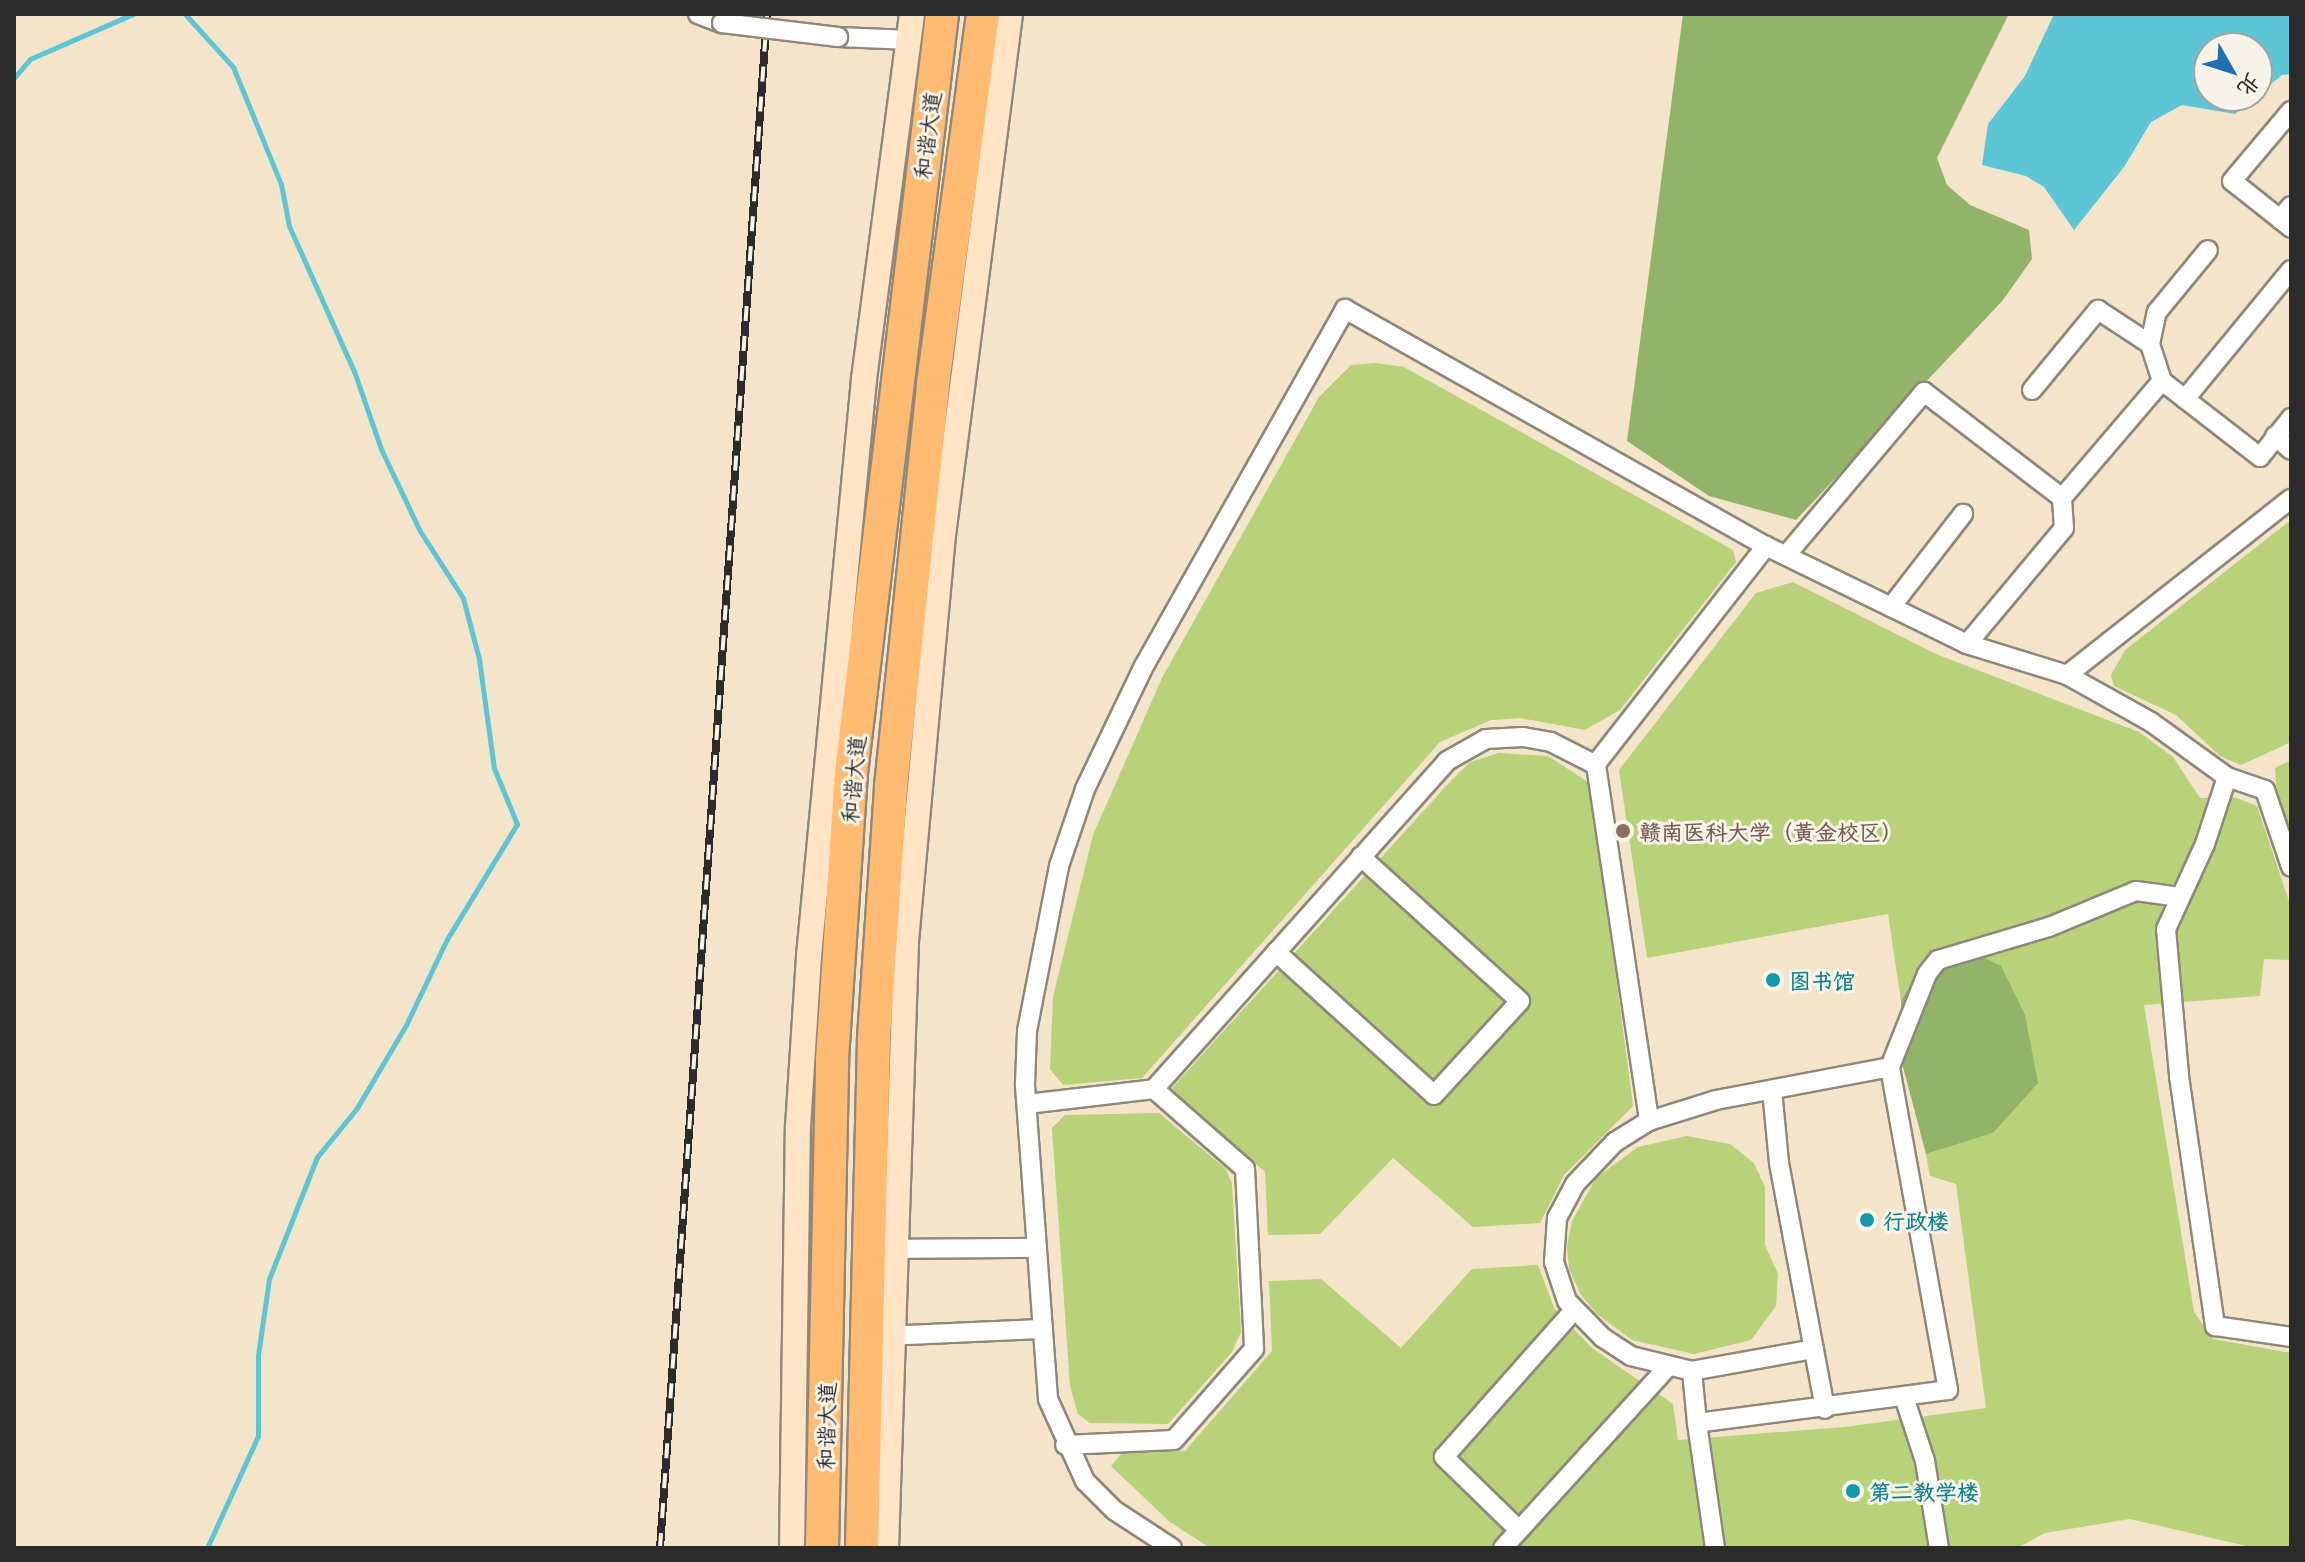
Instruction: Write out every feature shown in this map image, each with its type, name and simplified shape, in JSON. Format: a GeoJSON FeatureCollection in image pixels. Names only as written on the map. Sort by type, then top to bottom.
{"type":"FeatureCollection","features":[{"type":"Feature","properties":{"kind":"highway","name":"和谐大道"},"geometry":{"type":"LineString","coordinates":[[822,1548],[832,1059],[851,773],[942,14]]}},
{"type":"Feature","properties":{"kind":"highway","name":"和谐大道"},"geometry":{"type":"LineString","coordinates":[[862,1548],[879,1336],[882,1249],[874,1038],[891,786],[933,384],[980,29]]}},
{"type":"Feature","properties":{"kind":"street"},"geometry":{"type":"LineString","coordinates":[[698,14],[722,23],[838,37],[911,40]]}},
{"type":"Feature","properties":{"kind":"street"},"geometry":{"type":"LineString","coordinates":[[792,1548],[798,1127],[810,941],[864,379],[912,14]]}},
{"type":"Feature","properties":{"kind":"street"},"geometry":{"type":"LineString","coordinates":[[1010,14],[922,745],[906,941],[906,1073],[882,1249],[1037,1248]]}},
{"type":"Feature","properties":{"kind":"street"},"geometry":{"type":"LineString","coordinates":[[2287,218],[2232,181],[2291,111]]}},
{"type":"Feature","properties":{"kind":"street"},"geometry":{"type":"LineString","coordinates":[[2208,250],[2157,312],[2150,344],[2162,381],[2260,457],[2291,418]]}},
{"type":"Feature","properties":{"kind":"street"},"geometry":{"type":"LineString","coordinates":[[2185,399],[2291,270]]}},
{"type":"Feature","properties":{"kind":"street"},"geometry":{"type":"LineString","coordinates":[[1172,1548],[1114,1510],[1085,1481],[1065,1445],[1048,1399],[1027,1104],[1027,1031],[1059,866],[1085,789],[1144,666],[1345,309],[1766,546],[1788,553],[1967,644],[2067,675],[2151,722],[2227,777],[2265,790],[2291,867]]}},
{"type":"Feature","properties":{"kind":"street"},"geometry":{"type":"LineString","coordinates":[[2032,390],[2098,310],[2150,344]]}},
{"type":"Feature","properties":{"kind":"street"},"geometry":{"type":"LineString","coordinates":[[1967,644],[2064,528],[2062,498],[2162,381]]}},
{"type":"Feature","properties":{"kind":"street"},"geometry":{"type":"LineString","coordinates":[[1788,553],[1924,392],[2062,498]]}},
{"type":"Feature","properties":{"kind":"street"},"geometry":{"type":"LineString","coordinates":[[2275,436],[2291,450]]}},
{"type":"Feature","properties":{"kind":"street"},"geometry":{"type":"LineString","coordinates":[[2067,675],[2291,499]]}},
{"type":"Feature","properties":{"kind":"street"},"geometry":{"type":"LineString","coordinates":[[1891,607],[1963,514]]}},
{"type":"Feature","properties":{"kind":"street"},"geometry":{"type":"LineString","coordinates":[[1649,1121],[1595,765],[1766,546]]}},
{"type":"Feature","properties":{"kind":"street"},"geometry":{"type":"LineString","coordinates":[[1027,1104],[1154,1089],[1447,761],[1486,739],[1551,742],[1595,765]]}},
{"type":"Feature","properties":{"kind":"street"},"geometry":{"type":"LineString","coordinates":[[2227,777],[2205,844],[2166,929],[2169,989],[2215,1326],[2291,1337]]}},
{"type":"Feature","properties":{"kind":"street"},"geometry":{"type":"LineString","coordinates":[[1276,952],[1434,1095],[1520,1001],[1361,857]]}},
{"type":"Feature","properties":{"kind":"street"},"geometry":{"type":"LineString","coordinates":[[1697,1423],[1825,1409],[1948,1390],[1890,1067],[1921,986],[1938,960],[2049,927],[2136,891],[2180,897]]}},
{"type":"Feature","properties":{"kind":"street"},"geometry":{"type":"LineString","coordinates":[[1814,1349],[1692,1371],[1667,1368],[1631,1356],[1574,1310],[1554,1262],[1557,1218],[1594,1162],[1649,1121],[1772,1090],[1890,1067]]}},
{"type":"Feature","properties":{"kind":"street"},"geometry":{"type":"LineString","coordinates":[[1065,1445],[1174,1440],[1254,1349],[1245,1169],[1154,1089]]}},
{"type":"Feature","properties":{"kind":"street"},"geometry":{"type":"LineString","coordinates":[[1772,1090],[1779,1163],[1825,1409]]}},
{"type":"Feature","properties":{"kind":"street"},"geometry":{"type":"LineString","coordinates":[[1519,1530],[1444,1457],[1574,1310]]}},
{"type":"Feature","properties":{"kind":"street"},"geometry":{"type":"LineString","coordinates":[[886,1548],[879,1336],[1043,1329]]}},
{"type":"Feature","properties":{"kind":"street"},"geometry":{"type":"LineString","coordinates":[[1503,1548],[1667,1368]]}},
{"type":"Feature","properties":{"kind":"street"},"geometry":{"type":"LineString","coordinates":[[1692,1371],[1715,1548]]}},
{"type":"Feature","properties":{"kind":"street"},"geometry":{"type":"LineString","coordinates":[[1904,1397],[1925,1461],[1939,1548]]}},
{"type":"Feature","properties":{"kind":"green space"},"geometry":{"type":"Polygon","coordinates":[[[1683,14],[2009,14],[1937,158],[1947,185],[1970,205],[2029,230],[2032,259],[2003,300],[1796,520],[1709,496],[1627,441],[1683,14]]]}},
{"type":"Feature","properties":{"kind":"green space"},"geometry":{"type":"Polygon","coordinates":[[[1376,363],[1404,367],[1733,550],[1736,562],[1620,710],[1585,730],[1520,718],[1491,720],[1440,742],[1142,1078],[1063,1085],[1050,1069],[1053,997],[1093,835],[1162,678],[1319,397],[1351,365],[1376,363]]]}},
{"type":"Feature","properties":{"kind":"green space"},"geometry":{"type":"Polygon","coordinates":[[[2291,520],[2291,742],[2241,765],[2220,756],[2176,715],[2114,686],[2111,675],[2125,650],[2291,520]]]}},
{"type":"Feature","properties":{"kind":"green space"},"geometry":{"type":"Polygon","coordinates":[[[1793,582],[1936,654],[2139,732],[2173,757],[2200,798],[2234,797],[2257,806],[2291,907],[2291,960],[2264,959],[2260,996],[2144,1005],[2194,1312],[2213,1339],[2291,1353],[2291,1548],[2255,1548],[2130,1519],[2045,1533],[2017,1548],[1210,1548],[1170,1522],[1111,1466],[1123,1452],[1185,1451],[1272,1351],[1269,1281],[1321,1279],[1401,1348],[1472,1269],[1538,1265],[1554,1308],[1592,1348],[1673,1404],[1678,1440],[1844,1427],[1986,1408],[1956,1184],[1930,1176],[1926,1154],[1993,1133],[1931,950],[1901,1001],[1888,914],[1647,958],[1619,770],[1756,593],[1793,582]]]}},
{"type":"Feature","properties":{"kind":"green space"},"geometry":{"type":"Polygon","coordinates":[[[1499,753],[1548,756],[1591,784],[1633,1106],[1564,1175],[1540,1223],[1473,1227],[1393,1158],[1320,1234],[1268,1235],[1265,1172],[1171,1089],[1448,784],[1470,762],[1499,753]]]}},
{"type":"Feature","properties":{"kind":"green space"},"geometry":{"type":"Polygon","coordinates":[[[2291,760],[2291,838],[2277,797],[2275,768],[2291,760]]]}},
{"type":"Feature","properties":{"kind":"green space"},"geometry":{"type":"Polygon","coordinates":[[[1930,950],[1981,956],[2001,966],[2025,1015],[2038,1083],[1993,1133],[1926,1154],[1903,1067],[1901,1001],[1930,950]]]}},
{"type":"Feature","properties":{"kind":"green space"},"geometry":{"type":"Polygon","coordinates":[[[1159,1113],[1226,1169],[1232,1184],[1241,1332],[1232,1352],[1168,1424],[1090,1423],[1078,1414],[1070,1386],[1052,1128],[1065,1115],[1159,1113]]]}},
{"type":"Feature","properties":{"kind":"green space"},"geometry":{"type":"Polygon","coordinates":[[[1687,1136],[1730,1144],[1754,1163],[1765,1187],[1765,1245],[1778,1274],[1776,1306],[1751,1340],[1694,1354],[1632,1340],[1597,1314],[1581,1295],[1569,1269],[1567,1247],[1572,1221],[1596,1178],[1638,1147],[1687,1136]]]}},
{"type":"Feature","properties":{"kind":"water"},"geometry":{"type":"Polygon","coordinates":[[[2054,14],[2291,14],[2291,74],[2282,75],[2273,83],[2273,32],[2193,32],[2193,107],[2182,105],[2151,122],[2124,167],[2074,230],[2044,187],[2026,176],[1982,165],[1988,124],[2025,76],[2054,14]]]}},
{"type":"Feature","properties":{"kind":"waterway"},"geometry":{"type":"LineString","coordinates":[[14,78],[30,59],[133,14]]}},
{"type":"Feature","properties":{"kind":"waterway"},"geometry":{"type":"LineString","coordinates":[[185,14],[233,67],[281,184],[289,226],[354,371],[381,449],[420,531],[463,598],[479,659],[494,768],[517,824],[447,939],[406,1025],[357,1108],[317,1157],[269,1279],[258,1355],[258,1436],[207,1548]]}},
{"type":"Feature","properties":{"kind":"railway"},"geometry":{"type":"LineString","coordinates":[[660,1548],[767,14]]}},
{"type":"Feature","properties":{"kind":"place","name":"赣南医科大学（黄金校区）"},"geometry":{"type":"Point","coordinates":[1623,831]}},
{"type":"Feature","properties":{"kind":"place","name":"图书馆"},"geometry":{"type":"Point","coordinates":[1773,980]}},
{"type":"Feature","properties":{"kind":"place","name":"行政楼"},"geometry":{"type":"Point","coordinates":[1867,1220]}},
{"type":"Feature","properties":{"kind":"place","name":"第二教学楼"},"geometry":{"type":"Point","coordinates":[1853,1491]}}]}
